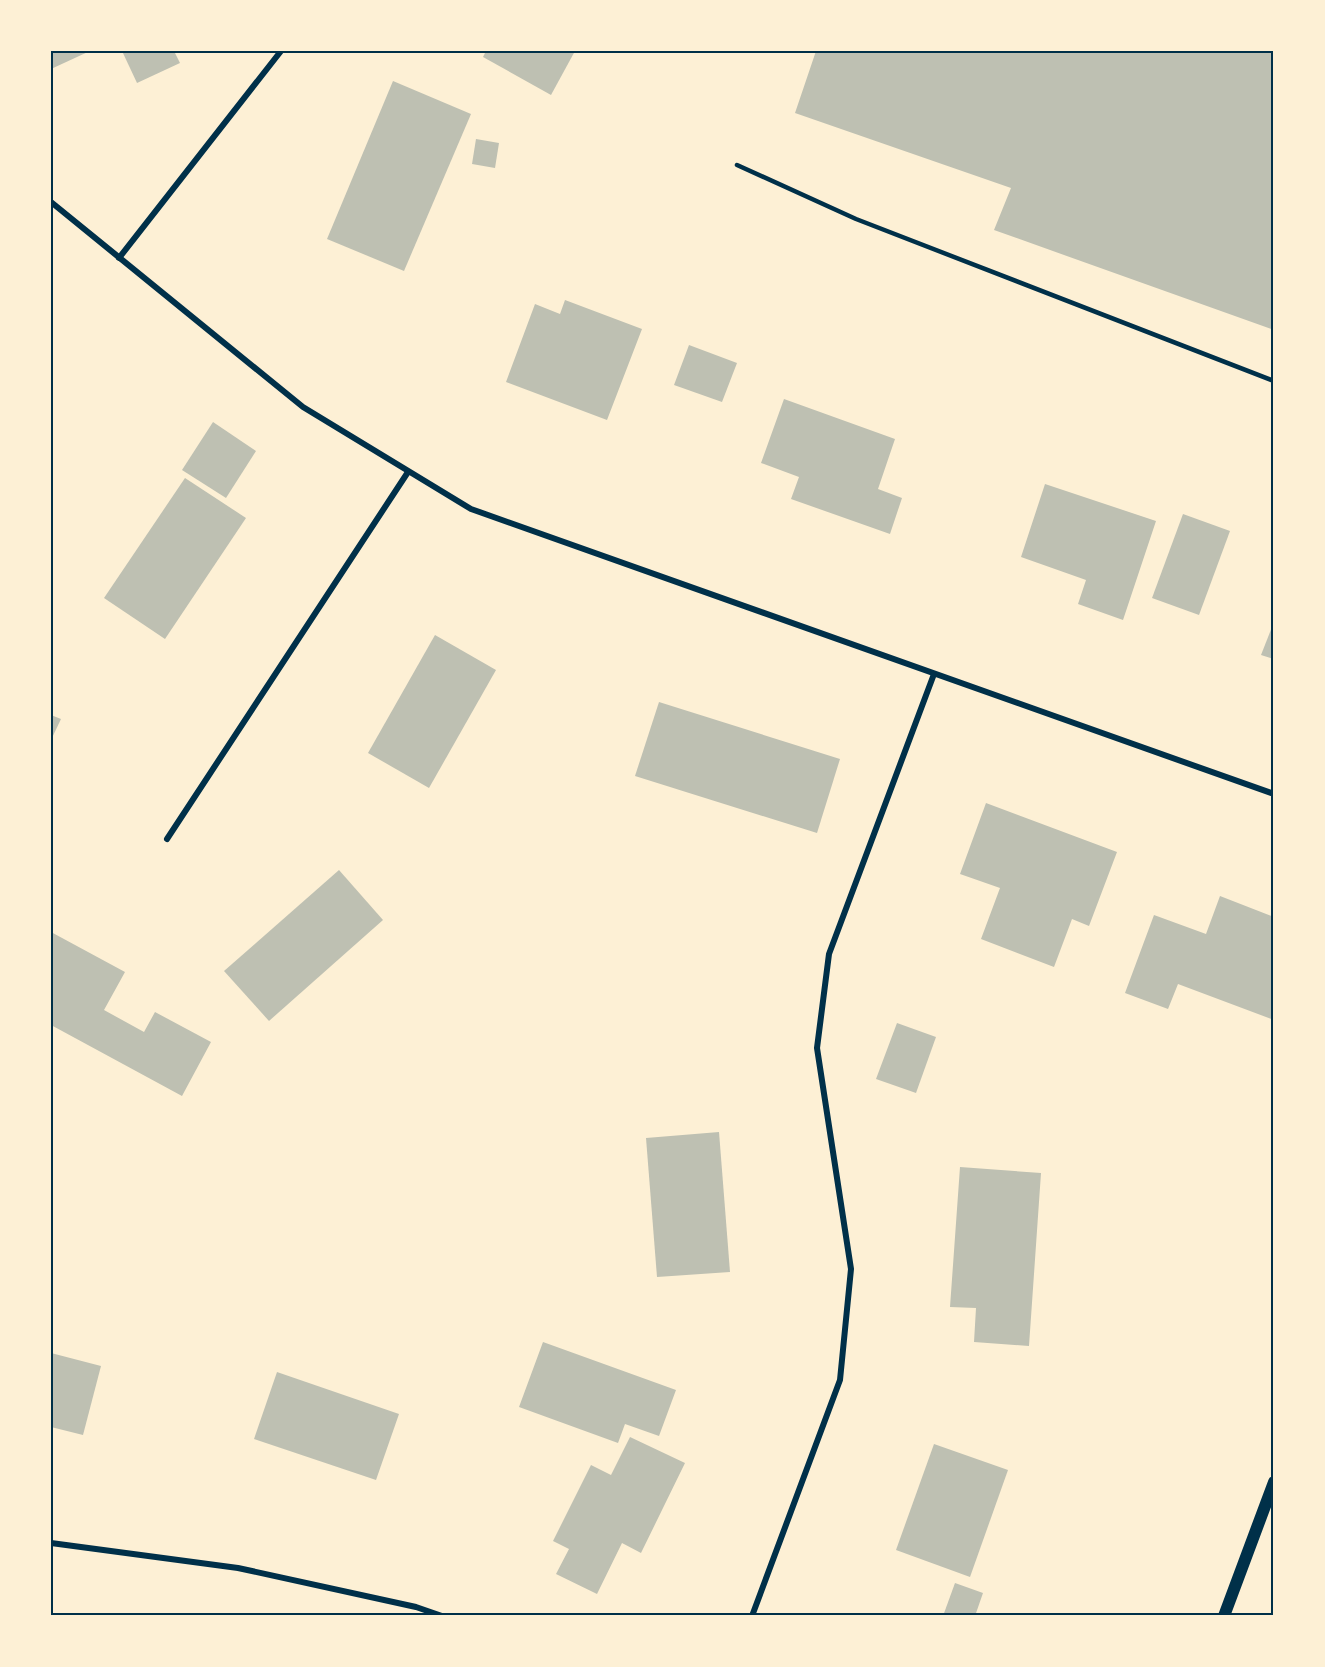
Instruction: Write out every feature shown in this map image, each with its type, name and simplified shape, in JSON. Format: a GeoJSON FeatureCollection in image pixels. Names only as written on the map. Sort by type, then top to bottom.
{"type":"FeatureCollection","features":[{"type":"Feature","properties":{"kind":"main road"},"geometry":{"type":"LineString","coordinates":[[1224,1616],[1274,1482]]}},
{"type":"Feature","properties":{"kind":"street"},"geometry":{"type":"LineString","coordinates":[[119,258],[281,51]]}},
{"type":"Feature","properties":{"kind":"street"},"geometry":{"type":"LineString","coordinates":[[51,202],[303,407],[471,509],[1274,794]]}},
{"type":"Feature","properties":{"kind":"street"},"geometry":{"type":"LineString","coordinates":[[167,839],[408,472]]}},
{"type":"Feature","properties":{"kind":"street"},"geometry":{"type":"LineString","coordinates":[[752,1616],[840,1380],[851,1269],[817,1048],[829,954],[934,674]]}},
{"type":"Feature","properties":{"kind":"street"},"geometry":{"type":"LineString","coordinates":[[51,1543],[238,1568],[416,1607],[442,1616]]}},
{"type":"Feature","properties":{"kind":"lane"},"geometry":{"type":"LineString","coordinates":[[736,165],[856,219],[1274,381]]}},
{"type":"Feature","properties":{"kind":"building"},"geometry":{"type":"Polygon","coordinates":[[[51,51],[90,51],[51,69],[51,51]]]}},
{"type":"Feature","properties":{"kind":"building"},"geometry":{"type":"Polygon","coordinates":[[[122,51],[174,51],[180,63],[137,83],[122,51]]]}},
{"type":"Feature","properties":{"kind":"building"},"geometry":{"type":"Polygon","coordinates":[[[486,51],[575,51],[551,95],[483,57],[486,51]]]}},
{"type":"Feature","properties":{"kind":"building"},"geometry":{"type":"Polygon","coordinates":[[[816,51],[1274,51],[1274,330],[994,230],[1011,188],[795,113],[816,51]]]}},
{"type":"Feature","properties":{"kind":"building"},"geometry":{"type":"Polygon","coordinates":[[[393,81],[471,114],[404,271],[327,239],[393,81]]]}},
{"type":"Feature","properties":{"kind":"building"},"geometry":{"type":"Polygon","coordinates":[[[476,139],[499,143],[495,168],[472,164],[476,139]]]}},
{"type":"Feature","properties":{"kind":"building"},"geometry":{"type":"Polygon","coordinates":[[[565,300],[642,329],[607,420],[506,382],[535,304],[560,314],[565,300]]]}},
{"type":"Feature","properties":{"kind":"building"},"geometry":{"type":"Polygon","coordinates":[[[689,345],[737,363],[722,402],[674,385],[689,345]]]}},
{"type":"Feature","properties":{"kind":"building"},"geometry":{"type":"Polygon","coordinates":[[[784,399],[895,439],[878,489],[902,498],[890,534],[791,499],[799,477],[761,463],[784,399]]]}},
{"type":"Feature","properties":{"kind":"building"},"geometry":{"type":"Polygon","coordinates":[[[213,422],[256,451],[226,498],[182,470],[213,422]]]}},
{"type":"Feature","properties":{"kind":"building"},"geometry":{"type":"Polygon","coordinates":[[[185,478],[246,518],[165,639],[104,598],[185,478]]]}},
{"type":"Feature","properties":{"kind":"building"},"geometry":{"type":"Polygon","coordinates":[[[1045,484],[1156,521],[1123,620],[1078,604],[1086,580],[1021,557],[1045,484]]]}},
{"type":"Feature","properties":{"kind":"building"},"geometry":{"type":"Polygon","coordinates":[[[1183,514],[1230,531],[1199,615],[1152,598],[1183,514]]]}},
{"type":"Feature","properties":{"kind":"building"},"geometry":{"type":"Polygon","coordinates":[[[1274,622],[1274,659],[1261,655],[1274,622]]]}},
{"type":"Feature","properties":{"kind":"building"},"geometry":{"type":"Polygon","coordinates":[[[435,635],[496,670],[429,788],[368,753],[435,635]]]}},
{"type":"Feature","properties":{"kind":"building"},"geometry":{"type":"Polygon","coordinates":[[[659,702],[840,759],[817,833],[635,776],[659,702]]]}},
{"type":"Feature","properties":{"kind":"building"},"geometry":{"type":"Polygon","coordinates":[[[51,715],[61,719],[51,740],[51,715]]]}},
{"type":"Feature","properties":{"kind":"building"},"geometry":{"type":"Polygon","coordinates":[[[986,803],[1117,852],[1089,926],[1072,919],[1054,967],[981,939],[1000,888],[960,874],[986,803]]]}},
{"type":"Feature","properties":{"kind":"building"},"geometry":{"type":"Polygon","coordinates":[[[339,870],[383,920],[269,1021],[224,971],[339,870]]]}},
{"type":"Feature","properties":{"kind":"building"},"geometry":{"type":"Polygon","coordinates":[[[1220,896],[1274,917],[1274,1020],[1178,984],[1168,1009],[1125,993],[1154,915],[1206,934],[1220,896]]]}},
{"type":"Feature","properties":{"kind":"building"},"geometry":{"type":"Polygon","coordinates":[[[51,932],[125,972],[104,1010],[144,1032],[155,1012],[211,1042],[182,1096],[51,1025],[51,932]]]}},
{"type":"Feature","properties":{"kind":"building"},"geometry":{"type":"Polygon","coordinates":[[[897,1023],[936,1037],[916,1093],[876,1079],[897,1023]]]}},
{"type":"Feature","properties":{"kind":"building"},"geometry":{"type":"Polygon","coordinates":[[[719,1132],[730,1272],[657,1277],[646,1138],[719,1132]]]}},
{"type":"Feature","properties":{"kind":"building"},"geometry":{"type":"Polygon","coordinates":[[[960,1167],[1041,1173],[1029,1346],[974,1342],[976,1308],[950,1307],[960,1167]]]}},
{"type":"Feature","properties":{"kind":"building"},"geometry":{"type":"Polygon","coordinates":[[[543,1342],[676,1390],[659,1436],[625,1424],[618,1443],[519,1407],[543,1342]]]}},
{"type":"Feature","properties":{"kind":"building"},"geometry":{"type":"Polygon","coordinates":[[[51,1353],[101,1366],[83,1435],[51,1427],[51,1353]]]}},
{"type":"Feature","properties":{"kind":"building"},"geometry":{"type":"Polygon","coordinates":[[[277,1372],[399,1414],[376,1480],[254,1439],[277,1372]]]}},
{"type":"Feature","properties":{"kind":"building"},"geometry":{"type":"Polygon","coordinates":[[[630,1437],[685,1463],[641,1553],[622,1543],[597,1594],[556,1574],[569,1549],[553,1541],[591,1465],[611,1475],[630,1437]]]}},
{"type":"Feature","properties":{"kind":"building"},"geometry":{"type":"Polygon","coordinates":[[[934,1444],[1008,1470],[970,1577],[896,1550],[934,1444]]]}},
{"type":"Feature","properties":{"kind":"building"},"geometry":{"type":"Polygon","coordinates":[[[955,1583],[983,1593],[975,1616],[943,1616],[955,1583]]]}}]}
